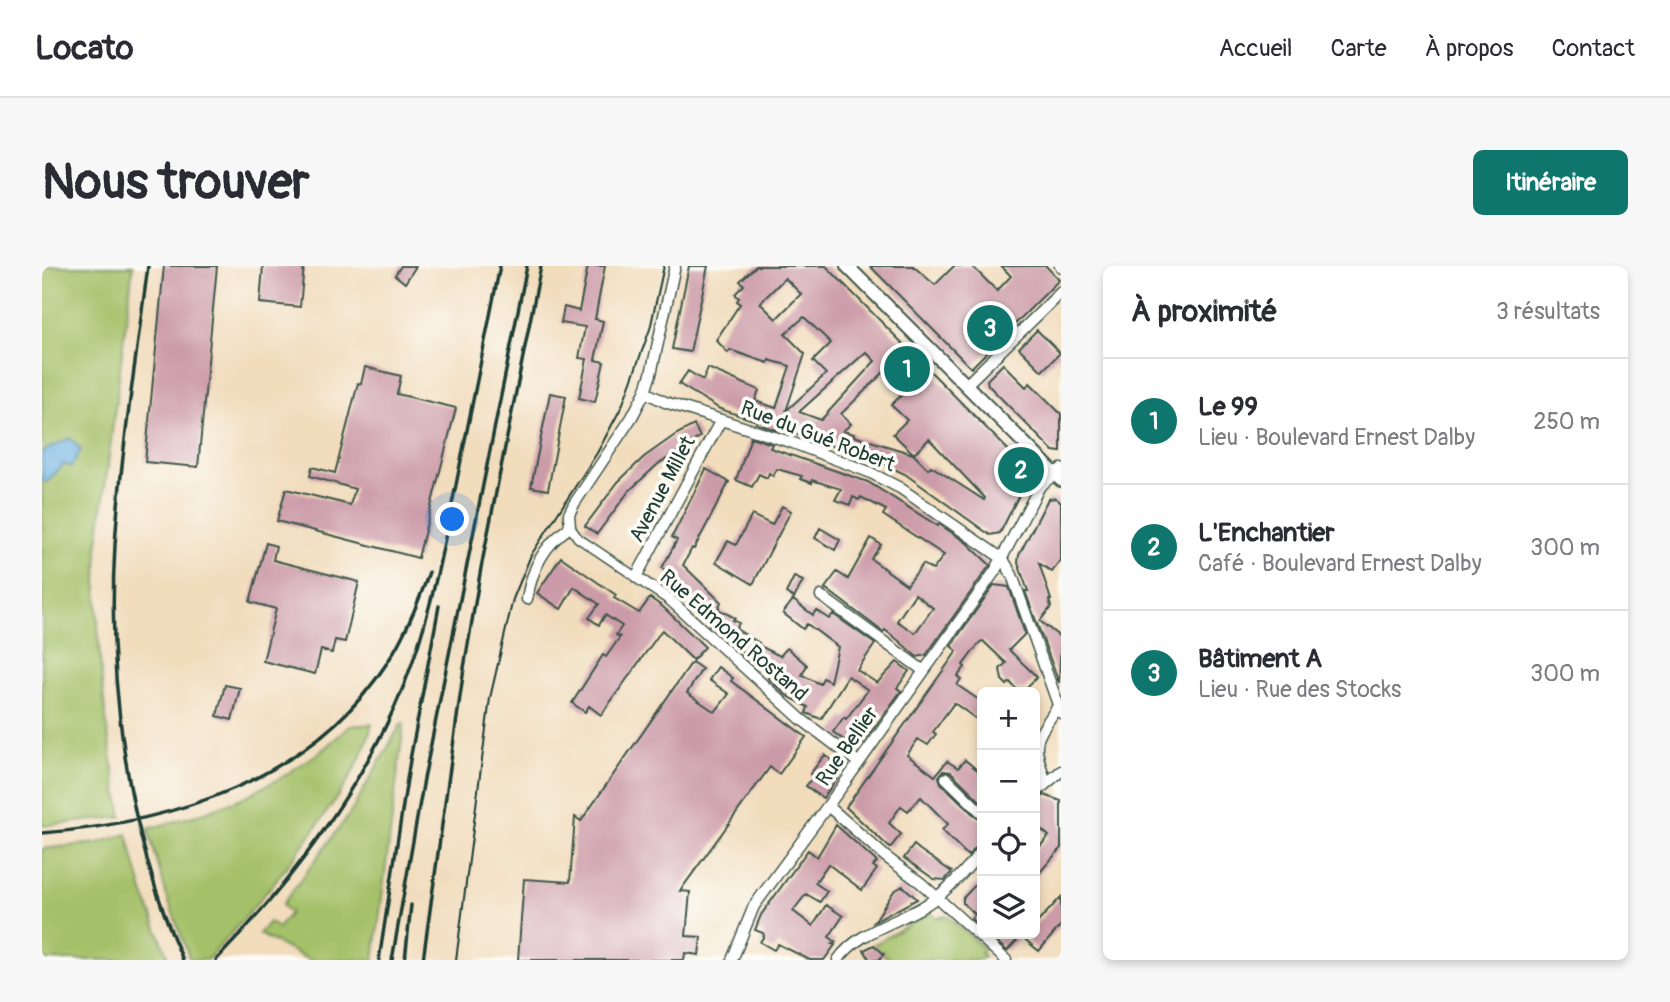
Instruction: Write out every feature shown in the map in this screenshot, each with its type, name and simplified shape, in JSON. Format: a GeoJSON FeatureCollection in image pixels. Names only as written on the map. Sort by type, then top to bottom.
{"type":"FeatureCollection","features":[{"type":"Feature","properties":{"kind":"street"},"geometry":{"type":"LineString","coordinates":[[527,599],[543,551],[554,538],[570,527],[569,514],[574,504],[632,417],[645,392],[675,266]]}},
{"type":"Feature","properties":{"kind":"street"},"geometry":{"type":"LineString","coordinates":[[847,266],[1059,474]]}},
{"type":"Feature","properties":{"kind":"street"},"geometry":{"type":"LineString","coordinates":[[966,385],[1061,292]]}},
{"type":"Feature","properties":{"kind":"street","name":"Rue du Gué Robert"},"geometry":{"type":"LineString","coordinates":[[645,392],[665,402],[793,443],[869,472],[900,488],[1003,559]]}},
{"type":"Feature","properties":{"kind":"street","name":"Avenue Millet"},"geometry":{"type":"LineString","coordinates":[[636,577],[721,420]]}},
{"type":"Feature","properties":{"kind":"street","name":"Rue Bellier"},"geometry":{"type":"LineString","coordinates":[[732,960],[754,906],[1003,559],[1036,492],[1059,474]]}},
{"type":"Feature","properties":{"kind":"street","name":"Rue Edmond Rostand"},"geometry":{"type":"LineString","coordinates":[[570,527],[578,538],[669,599],[791,710],[859,763]]}},
{"type":"Feature","properties":{"kind":"street"},"geometry":{"type":"LineString","coordinates":[[1003,559],[1012,575],[1060,710],[1036,739],[1036,755],[1046,782]]}},
{"type":"Feature","properties":{"kind":"street"},"geometry":{"type":"LineString","coordinates":[[821,596],[924,671]]}},
{"type":"Feature","properties":{"kind":"street"},"geometry":{"type":"LineString","coordinates":[[1040,788],[1061,771]]}},
{"type":"Feature","properties":{"kind":"street"},"geometry":{"type":"LineString","coordinates":[[946,778],[977,808]]}},
{"type":"Feature","properties":{"kind":"street"},"geometry":{"type":"LineString","coordinates":[[828,806],[886,857],[922,883],[1006,960]]}},
{"type":"Feature","properties":{"kind":"street"},"geometry":{"type":"LineString","coordinates":[[838,960],[855,942],[925,905],[949,889],[977,857]]}},
{"type":"Feature","properties":{"kind":"green space"},"geometry":{"type":"Polygon","coordinates":[[[42,266],[133,266],[98,543],[97,577],[102,680],[122,817],[42,826],[42,266]]]}},
{"type":"Feature","properties":{"kind":"green space"},"geometry":{"type":"Polygon","coordinates":[[[404,723],[374,960],[309,960],[259,934],[269,922],[278,928],[290,913],[282,905],[351,812],[404,723]]]}},
{"type":"Feature","properties":{"kind":"green space"},"geometry":{"type":"Polygon","coordinates":[[[372,724],[363,752],[349,778],[291,862],[207,960],[190,960],[167,897],[148,829],[242,798],[281,778],[320,752],[350,726],[372,724]]]}},
{"type":"Feature","properties":{"kind":"green space"},"geometry":{"type":"Polygon","coordinates":[[[127,834],[143,892],[169,960],[42,960],[42,849],[98,843],[127,834]]]}},
{"type":"Feature","properties":{"kind":"green space"},"geometry":{"type":"Polygon","coordinates":[[[931,912],[935,917],[946,915],[984,948],[981,953],[984,956],[980,960],[890,960],[873,945],[931,912]]]}},
{"type":"Feature","properties":{"kind":"water"},"geometry":{"type":"Polygon","coordinates":[[[70,438],[81,450],[71,467],[64,464],[47,482],[42,481],[42,452],[70,438]]]}},
{"type":"Feature","properties":{"kind":"building"},"geometry":{"type":"Polygon","coordinates":[[[164,266],[217,266],[198,467],[145,462],[164,266]]]}},
{"type":"Feature","properties":{"kind":"building"},"geometry":{"type":"Polygon","coordinates":[[[263,266],[304,266],[300,307],[260,303],[263,266]]]}},
{"type":"Feature","properties":{"kind":"building"},"geometry":{"type":"Polygon","coordinates":[[[401,266],[416,266],[405,283],[395,275],[401,266]]]}},
{"type":"Feature","properties":{"kind":"building"},"geometry":{"type":"Polygon","coordinates":[[[588,266],[605,266],[595,319],[603,321],[595,360],[604,362],[595,402],[579,398],[587,359],[579,358],[585,327],[561,323],[564,307],[579,311],[588,266]]]}},
{"type":"Feature","properties":{"kind":"building"},"geometry":{"type":"Polygon","coordinates":[[[689,266],[708,266],[690,352],[672,349],[689,266]]]}},
{"type":"Feature","properties":{"kind":"building"},"geometry":{"type":"Polygon","coordinates":[[[756,266],[826,266],[1026,468],[1027,479],[1000,533],[990,535],[905,474],[873,459],[756,423],[757,421],[720,409],[679,384],[688,371],[703,380],[708,368],[759,390],[755,401],[776,408],[790,366],[769,360],[768,363],[730,350],[728,353],[716,340],[740,304],[735,294],[744,285],[740,281],[756,266]],[[785,278],[760,303],[776,319],[801,294],[785,278]],[[804,317],[785,334],[805,354],[786,411],[826,374],[813,361],[831,343],[804,317]],[[866,352],[799,412],[821,420],[875,361],[866,352]],[[886,370],[841,414],[851,424],[843,431],[913,454],[928,469],[931,466],[984,500],[929,439],[914,454],[893,434],[907,420],[891,405],[906,391],[886,370]]]}},
{"type":"Feature","properties":{"kind":"building"},"geometry":{"type":"Polygon","coordinates":[[[870,266],[913,266],[935,285],[954,266],[972,266],[997,291],[1011,276],[1001,266],[1046,266],[1059,280],[971,368],[870,266]]]}},
{"type":"Feature","properties":{"kind":"building"},"geometry":{"type":"Polygon","coordinates":[[[1037,330],[1060,353],[1042,371],[1019,348],[1037,330]]]}},
{"type":"Feature","properties":{"kind":"building"},"geometry":{"type":"Polygon","coordinates":[[[1003,364],[1026,387],[1030,383],[1061,414],[1061,452],[1053,451],[988,385],[987,380],[1003,364]]]}},
{"type":"Feature","properties":{"kind":"building"},"geometry":{"type":"Polygon","coordinates":[[[365,367],[401,376],[397,394],[456,408],[418,558],[277,521],[286,489],[350,505],[355,489],[310,476],[312,467],[335,473],[358,383],[361,384],[365,367]]]}},
{"type":"Feature","properties":{"kind":"building"},"geometry":{"type":"Polygon","coordinates":[[[550,393],[566,396],[548,490],[531,487],[550,393]]]}},
{"type":"Feature","properties":{"kind":"building"},"geometry":{"type":"Polygon","coordinates":[[[694,425],[700,437],[657,465],[629,491],[597,534],[585,526],[618,482],[644,457],[694,425]]]}},
{"type":"Feature","properties":{"kind":"building"},"geometry":{"type":"Polygon","coordinates":[[[751,437],[772,444],[770,448],[868,482],[967,543],[990,565],[926,655],[917,657],[885,630],[883,632],[825,588],[837,572],[848,579],[871,538],[881,545],[871,559],[907,585],[923,564],[933,570],[944,555],[883,515],[886,510],[861,497],[859,500],[853,497],[850,505],[835,500],[841,489],[812,480],[812,483],[800,479],[802,476],[777,469],[773,476],[769,473],[767,478],[759,474],[752,487],[736,480],[751,437]],[[915,594],[897,621],[915,633],[933,608],[915,594]]]}},
{"type":"Feature","properties":{"kind":"building"},"geometry":{"type":"Polygon","coordinates":[[[706,469],[729,482],[683,565],[721,602],[718,609],[735,618],[733,620],[739,623],[736,629],[759,643],[758,645],[780,656],[787,648],[807,665],[802,675],[820,684],[823,678],[830,682],[838,647],[807,624],[803,629],[783,613],[793,600],[813,615],[816,610],[829,619],[833,614],[875,644],[857,670],[877,683],[897,662],[909,671],[897,688],[901,691],[863,743],[851,745],[833,732],[868,690],[848,676],[821,719],[806,713],[808,707],[786,695],[768,678],[775,668],[738,649],[740,645],[709,625],[713,617],[662,568],[677,540],[672,537],[706,469]]]}},
{"type":"Feature","properties":{"kind":"building"},"geometry":{"type":"Polygon","coordinates":[[[1056,498],[1061,503],[1061,560],[1052,572],[1039,563],[1051,600],[1051,607],[1040,621],[1061,638],[1059,683],[1025,591],[1028,591],[1018,563],[1019,555],[1048,499],[1056,498]]]}},
{"type":"Feature","properties":{"kind":"building"},"geometry":{"type":"Polygon","coordinates":[[[782,506],[791,511],[753,584],[716,562],[728,541],[736,545],[752,515],[772,525],[782,506]]]}},
{"type":"Feature","properties":{"kind":"building"},"geometry":{"type":"Polygon","coordinates":[[[820,528],[840,540],[835,550],[815,538],[820,528]]]}},
{"type":"Feature","properties":{"kind":"building"},"geometry":{"type":"Polygon","coordinates":[[[266,543],[276,546],[273,560],[359,582],[345,642],[335,640],[332,653],[321,650],[315,674],[263,661],[276,609],[250,602],[266,543]]]}},
{"type":"Feature","properties":{"kind":"building"},"geometry":{"type":"Polygon","coordinates":[[[561,557],[616,595],[614,598],[639,613],[650,598],[705,647],[693,660],[662,630],[601,715],[589,706],[585,712],[572,703],[603,655],[606,657],[620,637],[616,635],[622,626],[605,615],[599,625],[589,618],[599,604],[574,587],[561,609],[537,593],[561,557]]]}},
{"type":"Feature","properties":{"kind":"building"},"geometry":{"type":"Polygon","coordinates":[[[794,577],[803,581],[794,598],[786,593],[794,577]]]}},
{"type":"Feature","properties":{"kind":"building"},"geometry":{"type":"Polygon","coordinates":[[[994,585],[1009,587],[1025,634],[1009,650],[1037,677],[1027,687],[1014,687],[1010,682],[1007,685],[1002,680],[1000,669],[1006,663],[983,641],[980,642],[963,665],[965,667],[958,676],[961,679],[957,685],[977,699],[977,719],[954,703],[933,732],[936,734],[928,745],[918,739],[907,755],[935,776],[947,761],[958,768],[965,760],[977,770],[977,798],[951,772],[943,771],[939,777],[941,783],[977,818],[977,846],[968,856],[942,830],[948,824],[921,797],[908,811],[901,806],[889,823],[901,834],[890,848],[846,807],[957,651],[951,646],[994,585]]]}},
{"type":"Feature","properties":{"kind":"building"},"geometry":{"type":"Polygon","coordinates":[[[692,662],[702,669],[687,693],[715,712],[729,694],[709,680],[718,667],[733,678],[731,681],[806,737],[779,774],[770,767],[680,891],[690,892],[686,936],[701,937],[699,955],[685,953],[684,960],[518,960],[524,879],[570,882],[575,817],[581,821],[692,662]]]}},
{"type":"Feature","properties":{"kind":"building"},"geometry":{"type":"Polygon","coordinates":[[[225,685],[240,688],[232,720],[217,716],[225,685]]]}},
{"type":"Feature","properties":{"kind":"building"},"geometry":{"type":"Polygon","coordinates":[[[825,755],[844,769],[823,798],[806,786],[813,777],[810,774],[825,755]]]}},
{"type":"Feature","properties":{"kind":"building"},"geometry":{"type":"Polygon","coordinates":[[[1044,795],[1061,801],[1061,848],[1040,872],[1040,846],[1049,836],[1040,828],[1040,799],[1044,795]]]}},
{"type":"Feature","properties":{"kind":"building"},"geometry":{"type":"Polygon","coordinates":[[[836,825],[877,862],[873,866],[877,869],[862,890],[828,864],[815,883],[827,891],[820,902],[806,894],[793,911],[813,926],[826,905],[843,916],[829,937],[836,942],[832,944],[835,945],[824,960],[810,960],[778,944],[774,950],[760,942],[763,933],[755,930],[761,915],[808,850],[817,857],[836,825]]]}},
{"type":"Feature","properties":{"kind":"building"},"geometry":{"type":"Polygon","coordinates":[[[914,845],[952,872],[945,880],[934,879],[904,858],[914,845]]]}},
{"type":"Feature","properties":{"kind":"building"},"geometry":{"type":"Polygon","coordinates":[[[977,883],[977,924],[971,919],[975,914],[963,903],[963,898],[977,883]]]}},
{"type":"Feature","properties":{"kind":"building"},"geometry":{"type":"Polygon","coordinates":[[[903,886],[917,899],[874,922],[894,891],[903,886]]]}},
{"type":"Feature","properties":{"kind":"building"},"geometry":{"type":"Polygon","coordinates":[[[1061,897],[1061,925],[1039,951],[1025,939],[1040,939],[1040,920],[1061,897]]]}},
{"type":"Feature","properties":{"kind":"building"},"geometry":{"type":"Polygon","coordinates":[[[994,939],[1018,939],[1007,951],[994,939]]]}},
{"type":"Feature","properties":{"kind":"building"},"geometry":{"type":"Polygon","coordinates":[[[874,945],[884,954],[879,960],[870,960],[864,950],[874,945]]]}},
{"type":"Feature","properties":{"kind":"tram line"},"geometry":{"type":"LineString","coordinates":[[456,960],[490,698],[513,599],[531,555],[597,453],[622,406],[650,329],[664,266]]}},
{"type":"Feature","properties":{"kind":"railway"},"geometry":{"type":"LineString","coordinates":[[148,266],[118,510],[113,597],[114,650],[125,757],[135,810],[148,862],[183,960]]}},
{"type":"Feature","properties":{"kind":"railway"},"geometry":{"type":"LineString","coordinates":[[216,960],[298,866],[347,796],[388,722],[404,685],[435,586],[500,266]]}},
{"type":"Feature","properties":{"kind":"railway"},"geometry":{"type":"LineString","coordinates":[[392,960],[424,779],[527,266]]}},
{"type":"Feature","properties":{"kind":"railway"},"geometry":{"type":"LineString","coordinates":[[423,960],[464,668],[481,568],[541,266]]}},
{"type":"Feature","properties":{"kind":"railway"},"geometry":{"type":"LineString","coordinates":[[42,833],[141,819],[236,788],[279,765],[320,737],[356,703],[387,663],[400,641],[429,572]]}},
{"type":"Feature","properties":{"kind":"railway"},"geometry":{"type":"LineString","coordinates":[[379,960],[410,760],[439,606]]}},
{"type":"Feature","properties":{"kind":"railway"},"geometry":{"type":"LineString","coordinates":[[405,960],[411,905]]}},
{"type":"Feature","properties":{"kind":"place","name":"Bâtiment A"},"geometry":{"type":"Point","coordinates":[990,328]}},
{"type":"Feature","properties":{"kind":"place","name":"Le 99"},"geometry":{"type":"Point","coordinates":[907,369]}},
{"type":"Feature","properties":{"kind":"place","name":"L'Enchantier"},"geometry":{"type":"Point","coordinates":[1021,470]}}]}
